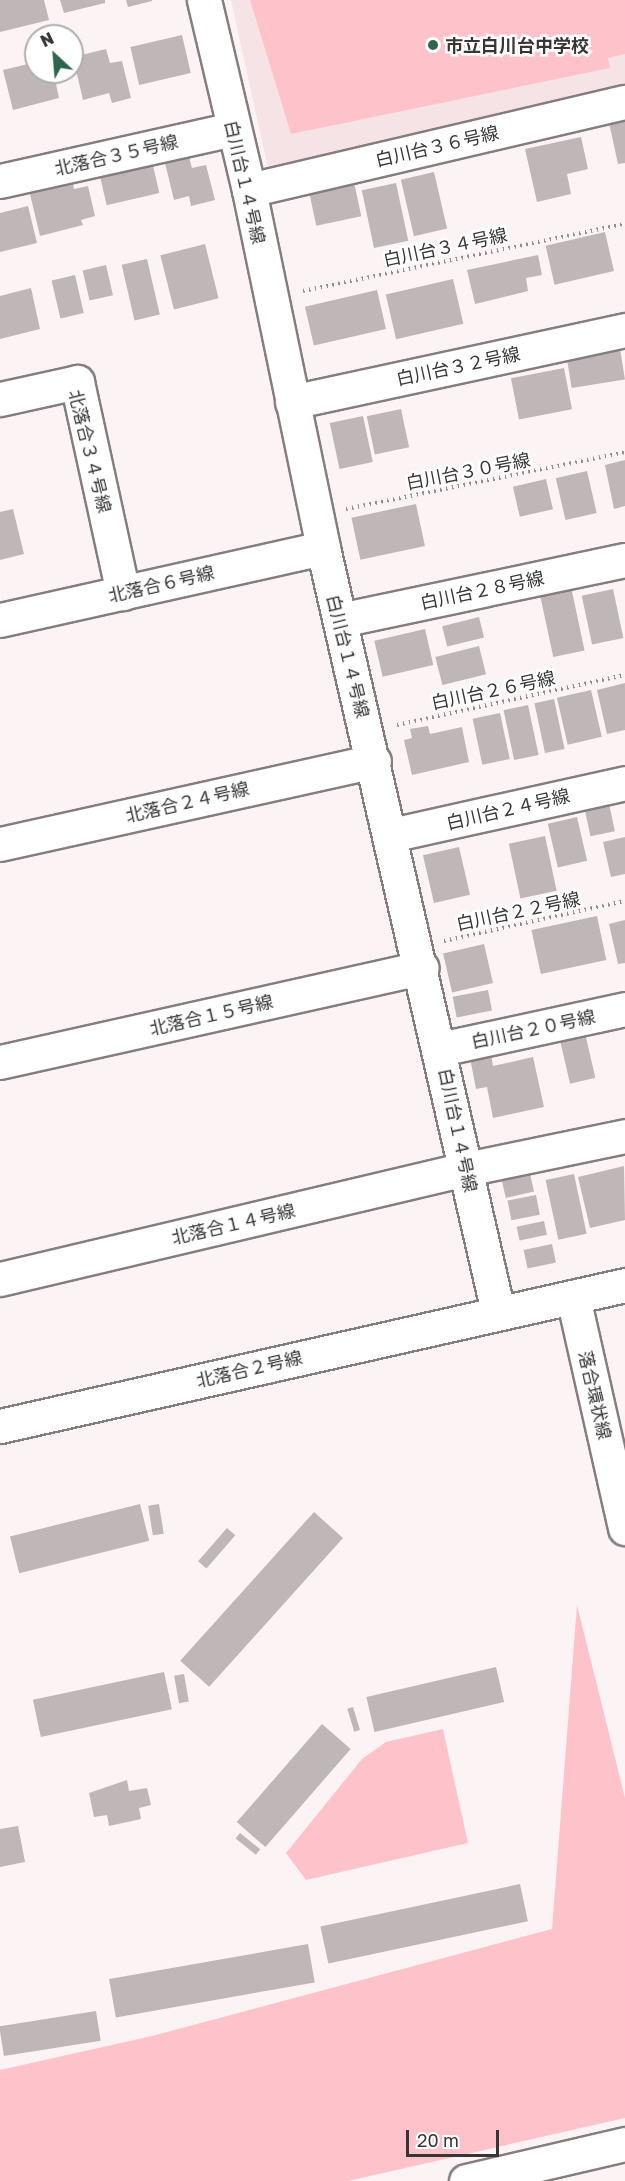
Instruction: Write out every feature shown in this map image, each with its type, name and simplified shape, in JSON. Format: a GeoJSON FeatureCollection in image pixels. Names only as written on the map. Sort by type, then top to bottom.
{"type":"FeatureCollection","features":[{"type":"Feature","properties":{"kind":"street","name":"白川台１４号線"},"geometry":{"type":"LineString","coordinates":[[204,0],[232,129],[249,190],[322,548],[391,835],[498,1312]]}},
{"type":"Feature","properties":{"kind":"street","name":"白川台３６号線"},"geometry":{"type":"LineString","coordinates":[[249,190],[625,102]]}},
{"type":"Feature","properties":{"kind":"street","name":"北落合３５号線"},"geometry":{"type":"LineString","coordinates":[[0,181],[232,129]]}},
{"type":"Feature","properties":{"kind":"street","name":"白川台３２号線"},"geometry":{"type":"LineString","coordinates":[[292,402],[625,330]]}},
{"type":"Feature","properties":{"kind":"street","name":"北落合３４号線"},"geometry":{"type":"LineString","coordinates":[[0,399],[77,382],[123,593]]}},
{"type":"Feature","properties":{"kind":"street","name":"北落合６号線"},"geometry":{"type":"LineString","coordinates":[[0,620],[322,548]]}},
{"type":"Feature","properties":{"kind":"street","name":"白川台２８号線"},"geometry":{"type":"LineString","coordinates":[[340,620],[625,560]]}},
{"type":"Feature","properties":{"kind":"street","name":"北落合２４号線"},"geometry":{"type":"LineString","coordinates":[[0,844],[370,746]]}},
{"type":"Feature","properties":{"kind":"street","name":"白川台２４号線"},"geometry":{"type":"LineString","coordinates":[[391,835],[625,783]]}},
{"type":"Feature","properties":{"kind":"street","name":"北落合１５号線"},"geometry":{"type":"LineString","coordinates":[[0,1062],[419,957]]}},
{"type":"Feature","properties":{"kind":"street","name":"白川台２０号線"},"geometry":{"type":"LineString","coordinates":[[440,1049],[625,1009]]}},
{"type":"Feature","properties":{"kind":"street","name":"北落合１４号線"},"geometry":{"type":"LineString","coordinates":[[0,1279],[466,1169],[625,1136]]}},
{"type":"Feature","properties":{"kind":"street","name":"北落合２号線"},"geometry":{"type":"LineString","coordinates":[[0,1426],[625,1285]]}},
{"type":"Feature","properties":{"kind":"street","name":"落合環状線"},"geometry":{"type":"LineString","coordinates":[[573,1297],[625,1528]]}},
{"type":"Feature","properties":{"kind":"street"},"geometry":{"type":"LineString","coordinates":[[466,2181],[625,2144]]}},
{"type":"Feature","properties":{"kind":"path","name":"白川台３４号線"},"geometry":{"type":"LineString","coordinates":[[270,298],[625,224]]}},
{"type":"Feature","properties":{"kind":"path","name":"白川台３０号線"},"geometry":{"type":"LineString","coordinates":[[316,515],[625,452]]}},
{"type":"Feature","properties":{"kind":"path","name":"白川台２６号線"},"geometry":{"type":"LineString","coordinates":[[370,746],[625,675]]}},
{"type":"Feature","properties":{"kind":"path","name":"白川台２２号線"},"geometry":{"type":"LineString","coordinates":[[419,957],[625,901]]}},
{"type":"Feature","properties":{"kind":"shaded area","name":"市立白川台中学校"},"geometry":{"type":"Polygon","coordinates":[[[231,0],[625,0],[625,90],[268,168],[231,0]]]}},
{"type":"Feature","properties":{"kind":"shaded area","name":"市立白川台中学校"},"geometry":{"type":"Polygon","coordinates":[[[250,0],[625,0],[625,54],[608,58],[610,68],[291,134],[250,0]]]}},
{"type":"Feature","properties":{"kind":"shaded area"},"geometry":{"type":"Polygon","coordinates":[[[577,1605],[625,1798],[625,2118],[348,2181],[0,2181],[0,2070],[152,2036],[552,1929],[577,1605]]]}},
{"type":"Feature","properties":{"kind":"shaded area"},"geometry":{"type":"Polygon","coordinates":[[[443,1729],[468,1843],[306,1880],[286,1853],[362,1759],[386,1742],[443,1729]]]}},
{"type":"Feature","properties":{"kind":"building"},"geometry":{"type":"Polygon","coordinates":[[[0,0],[44,0],[49,20],[24,24],[24,26],[0,32],[0,0]]]}},
{"type":"Feature","properties":{"kind":"building"},"geometry":{"type":"Polygon","coordinates":[[[60,0],[105,0],[105,3],[64,13],[60,0]]]}},
{"type":"Feature","properties":{"kind":"building"},"geometry":{"type":"Polygon","coordinates":[[[126,0],[152,0],[152,1],[128,7],[126,0]]]}},
{"type":"Feature","properties":{"kind":"building"},"geometry":{"type":"Polygon","coordinates":[[[182,35],[191,73],[139,85],[130,47],[182,35]]]}},
{"type":"Feature","properties":{"kind":"building"},"geometry":{"type":"Polygon","coordinates":[[[106,49],[110,63],[122,61],[131,98],[112,103],[109,93],[83,100],[79,84],[84,84],[84,54],[106,49]]]}},
{"type":"Feature","properties":{"kind":"building"},"geometry":{"type":"Polygon","coordinates":[[[24,65],[24,84],[56,84],[59,98],[13,110],[3,70],[24,65]]]}},
{"type":"Feature","properties":{"kind":"building"},"geometry":{"type":"Polygon","coordinates":[[[625,114],[625,163],[618,164],[608,118],[625,114]]]}},
{"type":"Feature","properties":{"kind":"building"},"geometry":{"type":"Polygon","coordinates":[[[581,137],[588,169],[567,174],[571,194],[537,202],[525,149],[581,137]]]}},
{"type":"Feature","properties":{"kind":"building"},"geometry":{"type":"Polygon","coordinates":[[[151,157],[159,193],[107,205],[98,169],[151,157]]]}},
{"type":"Feature","properties":{"kind":"building"},"geometry":{"type":"Polygon","coordinates":[[[189,157],[192,168],[206,165],[215,200],[191,206],[189,196],[174,200],[165,163],[189,157]]]}},
{"type":"Feature","properties":{"kind":"building"},"geometry":{"type":"Polygon","coordinates":[[[434,172],[447,229],[414,236],[401,180],[434,172]]]}},
{"type":"Feature","properties":{"kind":"building"},"geometry":{"type":"Polygon","coordinates":[[[354,182],[361,216],[316,226],[309,192],[354,182]]]}},
{"type":"Feature","properties":{"kind":"building"},"geometry":{"type":"Polygon","coordinates":[[[396,183],[408,241],[374,248],[362,190],[396,183]]]}},
{"type":"Feature","properties":{"kind":"building"},"geometry":{"type":"Polygon","coordinates":[[[73,184],[74,189],[88,186],[95,216],[81,220],[83,225],[40,236],[30,194],[73,184]]]}},
{"type":"Feature","properties":{"kind":"building"},"geometry":{"type":"Polygon","coordinates":[[[28,206],[37,243],[0,252],[0,213],[28,206]]]}},
{"type":"Feature","properties":{"kind":"building"},"geometry":{"type":"Polygon","coordinates":[[[605,232],[614,271],[555,285],[546,246],[605,232]]]}},
{"type":"Feature","properties":{"kind":"building"},"geometry":{"type":"Polygon","coordinates":[[[205,244],[219,298],[174,309],[160,255],[205,244]]]}},
{"type":"Feature","properties":{"kind":"building"},"geometry":{"type":"Polygon","coordinates":[[[538,255],[542,275],[526,278],[528,291],[475,304],[467,270],[538,255]]]}},
{"type":"Feature","properties":{"kind":"building"},"geometry":{"type":"Polygon","coordinates":[[[147,259],[160,315],[134,320],[122,265],[147,259]]]}},
{"type":"Feature","properties":{"kind":"building"},"geometry":{"type":"Polygon","coordinates":[[[106,265],[113,295],[90,301],[83,270],[106,265]]]}},
{"type":"Feature","properties":{"kind":"building"},"geometry":{"type":"Polygon","coordinates":[[[75,275],[84,313],[60,318],[52,280],[75,275]]]}},
{"type":"Feature","properties":{"kind":"building"},"geometry":{"type":"Polygon","coordinates":[[[453,279],[463,324],[396,339],[386,295],[453,279]]]}},
{"type":"Feature","properties":{"kind":"building"},"geometry":{"type":"Polygon","coordinates":[[[31,288],[40,329],[0,339],[0,296],[31,288]]]}},
{"type":"Feature","properties":{"kind":"building"},"geometry":{"type":"Polygon","coordinates":[[[377,290],[386,329],[314,346],[305,307],[377,290]]]}},
{"type":"Feature","properties":{"kind":"building"},"geometry":{"type":"Polygon","coordinates":[[[619,342],[625,380],[572,388],[566,350],[619,342]]]}},
{"type":"Feature","properties":{"kind":"building"},"geometry":{"type":"Polygon","coordinates":[[[564,368],[572,409],[519,420],[511,378],[564,368]]]}},
{"type":"Feature","properties":{"kind":"building"},"geometry":{"type":"Polygon","coordinates":[[[401,409],[409,447],[375,454],[367,416],[401,409]]]}},
{"type":"Feature","properties":{"kind":"building"},"geometry":{"type":"Polygon","coordinates":[[[363,416],[373,462],[340,469],[330,423],[363,416]]]}},
{"type":"Feature","properties":{"kind":"building"},"geometry":{"type":"Polygon","coordinates":[[[625,460],[625,506],[614,509],[605,465],[625,460]]]}},
{"type":"Feature","properties":{"kind":"building"},"geometry":{"type":"Polygon","coordinates":[[[587,471],[597,513],[565,520],[556,478],[587,471]]]}},
{"type":"Feature","properties":{"kind":"building"},"geometry":{"type":"Polygon","coordinates":[[[546,479],[553,509],[520,517],[513,487],[546,479]]]}},
{"type":"Feature","properties":{"kind":"building"},"geometry":{"type":"Polygon","coordinates":[[[416,504],[425,546],[360,560],[351,518],[416,504]]]}},
{"type":"Feature","properties":{"kind":"building"},"geometry":{"type":"Polygon","coordinates":[[[13,509],[24,554],[0,560],[0,512],[13,509]]]}},
{"type":"Feature","properties":{"kind":"building"},"geometry":{"type":"Polygon","coordinates":[[[570,582],[585,650],[553,657],[539,589],[570,582]]]}},
{"type":"Feature","properties":{"kind":"building"},"geometry":{"type":"Polygon","coordinates":[[[613,589],[623,638],[592,645],[582,596],[613,589]]]}},
{"type":"Feature","properties":{"kind":"building"},"geometry":{"type":"Polygon","coordinates":[[[479,617],[484,637],[447,647],[442,626],[479,617]]]}},
{"type":"Feature","properties":{"kind":"building"},"geometry":{"type":"Polygon","coordinates":[[[425,629],[433,665],[383,677],[374,641],[425,629]]]}},
{"type":"Feature","properties":{"kind":"building"},"geometry":{"type":"Polygon","coordinates":[[[479,646],[486,674],[442,685],[435,657],[479,646]]]}},
{"type":"Feature","properties":{"kind":"building"},"geometry":{"type":"Polygon","coordinates":[[[625,683],[625,730],[607,734],[597,690],[625,683]]]}},
{"type":"Feature","properties":{"kind":"building"},"geometry":{"type":"Polygon","coordinates":[[[591,690],[602,737],[568,745],[557,698],[591,690]]]}},
{"type":"Feature","properties":{"kind":"building"},"geometry":{"type":"Polygon","coordinates":[[[554,699],[565,749],[545,753],[534,703],[554,699]]]}},
{"type":"Feature","properties":{"kind":"building"},"geometry":{"type":"Polygon","coordinates":[[[528,705],[539,755],[514,760],[504,710],[528,705]]]}},
{"type":"Feature","properties":{"kind":"building"},"geometry":{"type":"Polygon","coordinates":[[[500,713],[510,759],[482,765],[473,719],[500,713]]]}},
{"type":"Feature","properties":{"kind":"building"},"geometry":{"type":"Polygon","coordinates":[[[428,726],[430,734],[462,727],[469,762],[412,775],[404,740],[412,738],[410,729],[428,726]]]}},
{"type":"Feature","properties":{"kind":"building"},"geometry":{"type":"Polygon","coordinates":[[[607,794],[615,831],[590,836],[583,799],[607,794]]]}},
{"type":"Feature","properties":{"kind":"building"},"geometry":{"type":"Polygon","coordinates":[[[577,817],[587,861],[558,868],[548,824],[577,817]]]}},
{"type":"Feature","properties":{"kind":"building"},"geometry":{"type":"Polygon","coordinates":[[[545,836],[557,891],[520,898],[509,844],[545,836]]]}},
{"type":"Feature","properties":{"kind":"building"},"geometry":{"type":"Polygon","coordinates":[[[625,837],[625,874],[611,877],[603,842],[625,837]]]}},
{"type":"Feature","properties":{"kind":"building"},"geometry":{"type":"Polygon","coordinates":[[[459,847],[470,895],[434,903],[423,855],[459,847]]]}},
{"type":"Feature","properties":{"kind":"building"},"geometry":{"type":"Polygon","coordinates":[[[597,916],[606,960],[541,974],[531,930],[597,916]]]}},
{"type":"Feature","properties":{"kind":"building"},"geometry":{"type":"Polygon","coordinates":[[[625,920],[625,963],[618,964],[609,924],[625,920]]]}},
{"type":"Feature","properties":{"kind":"building"},"geometry":{"type":"Polygon","coordinates":[[[484,944],[493,983],[452,992],[443,953],[484,944]]]}},
{"type":"Feature","properties":{"kind":"building"},"geometry":{"type":"Polygon","coordinates":[[[488,990],[492,1011],[457,1017],[453,997],[488,990]]]}},
{"type":"Feature","properties":{"kind":"building"},"geometry":{"type":"Polygon","coordinates":[[[585,1033],[595,1078],[570,1084],[560,1039],[585,1033]]]}},
{"type":"Feature","properties":{"kind":"building"},"geometry":{"type":"Polygon","coordinates":[[[491,1054],[493,1066],[533,1057],[544,1107],[493,1118],[487,1087],[476,1089],[470,1058],[491,1054]]]}},
{"type":"Feature","properties":{"kind":"building"},"geometry":{"type":"Polygon","coordinates":[[[624,1166],[625,1220],[590,1228],[578,1177],[624,1166]]]}},
{"type":"Feature","properties":{"kind":"building"},"geometry":{"type":"Polygon","coordinates":[[[530,1174],[534,1192],[506,1198],[502,1181],[530,1174]]]}},
{"type":"Feature","properties":{"kind":"building"},"geometry":{"type":"Polygon","coordinates":[[[574,1174],[587,1234],[558,1240],[546,1180],[574,1174]]]}},
{"type":"Feature","properties":{"kind":"building"},"geometry":{"type":"Polygon","coordinates":[[[536,1195],[540,1215],[511,1220],[508,1201],[536,1195]]]}},
{"type":"Feature","properties":{"kind":"building"},"geometry":{"type":"Polygon","coordinates":[[[544,1221],[547,1235],[520,1241],[517,1227],[544,1221]]]}},
{"type":"Feature","properties":{"kind":"building"},"geometry":{"type":"Polygon","coordinates":[[[552,1244],[556,1263],[528,1269],[524,1250],[552,1244]]]}},
{"type":"Feature","properties":{"kind":"building"},"geometry":{"type":"Polygon","coordinates":[[[140,1504],[149,1541],[19,1573],[10,1536],[140,1504]]]}},
{"type":"Feature","properties":{"kind":"building"},"geometry":{"type":"Polygon","coordinates":[[[159,1504],[164,1534],[153,1535],[148,1506],[159,1504]]]}},
{"type":"Feature","properties":{"kind":"building"},"geometry":{"type":"Polygon","coordinates":[[[314,1512],[343,1538],[209,1687],[180,1661],[314,1512]]]}},
{"type":"Feature","properties":{"kind":"building"},"geometry":{"type":"Polygon","coordinates":[[[227,1528],[235,1535],[206,1568],[198,1561],[227,1528]]]}},
{"type":"Feature","properties":{"kind":"building"},"geometry":{"type":"Polygon","coordinates":[[[496,1667],[504,1702],[375,1732],[366,1697],[496,1667]]]}},
{"type":"Feature","properties":{"kind":"building"},"geometry":{"type":"Polygon","coordinates":[[[164,1672],[172,1709],[41,1737],[33,1700],[164,1672]]]}},
{"type":"Feature","properties":{"kind":"building"},"geometry":{"type":"Polygon","coordinates":[[[184,1674],[189,1702],[179,1703],[174,1676],[184,1674]]]}},
{"type":"Feature","properties":{"kind":"building"},"geometry":{"type":"Polygon","coordinates":[[[353,1707],[360,1730],[354,1732],[347,1709],[353,1707]]]}},
{"type":"Feature","properties":{"kind":"building"},"geometry":{"type":"Polygon","coordinates":[[[322,1724],[351,1749],[265,1847],[237,1822],[322,1724]]]}},
{"type":"Feature","properties":{"kind":"building"},"geometry":{"type":"Polygon","coordinates":[[[127,1780],[129,1791],[147,1788],[151,1805],[139,1808],[141,1819],[109,1826],[107,1815],[94,1817],[89,1793],[127,1780]]]}},
{"type":"Feature","properties":{"kind":"building"},"geometry":{"type":"Polygon","coordinates":[[[18,1826],[25,1862],[0,1867],[0,1829],[18,1826]]]}},
{"type":"Feature","properties":{"kind":"building"},"geometry":{"type":"Polygon","coordinates":[[[240,1833],[260,1849],[256,1855],[236,1838],[240,1833]]]}},
{"type":"Feature","properties":{"kind":"building"},"geometry":{"type":"Polygon","coordinates":[[[520,1884],[528,1921],[328,1964],[320,1926],[520,1884]]]}},
{"type":"Feature","properties":{"kind":"building"},"geometry":{"type":"Polygon","coordinates":[[[308,1944],[315,1982],[116,2017],[109,1979],[308,1944]]]}},
{"type":"Feature","properties":{"kind":"building"},"geometry":{"type":"Polygon","coordinates":[[[96,2011],[101,2041],[4,2056],[0,2026],[96,2011]]]}},
{"type":"Feature","properties":{"kind":"place","name":"市立白川台中学校"},"geometry":{"type":"Point","coordinates":[433,45]}}]}
